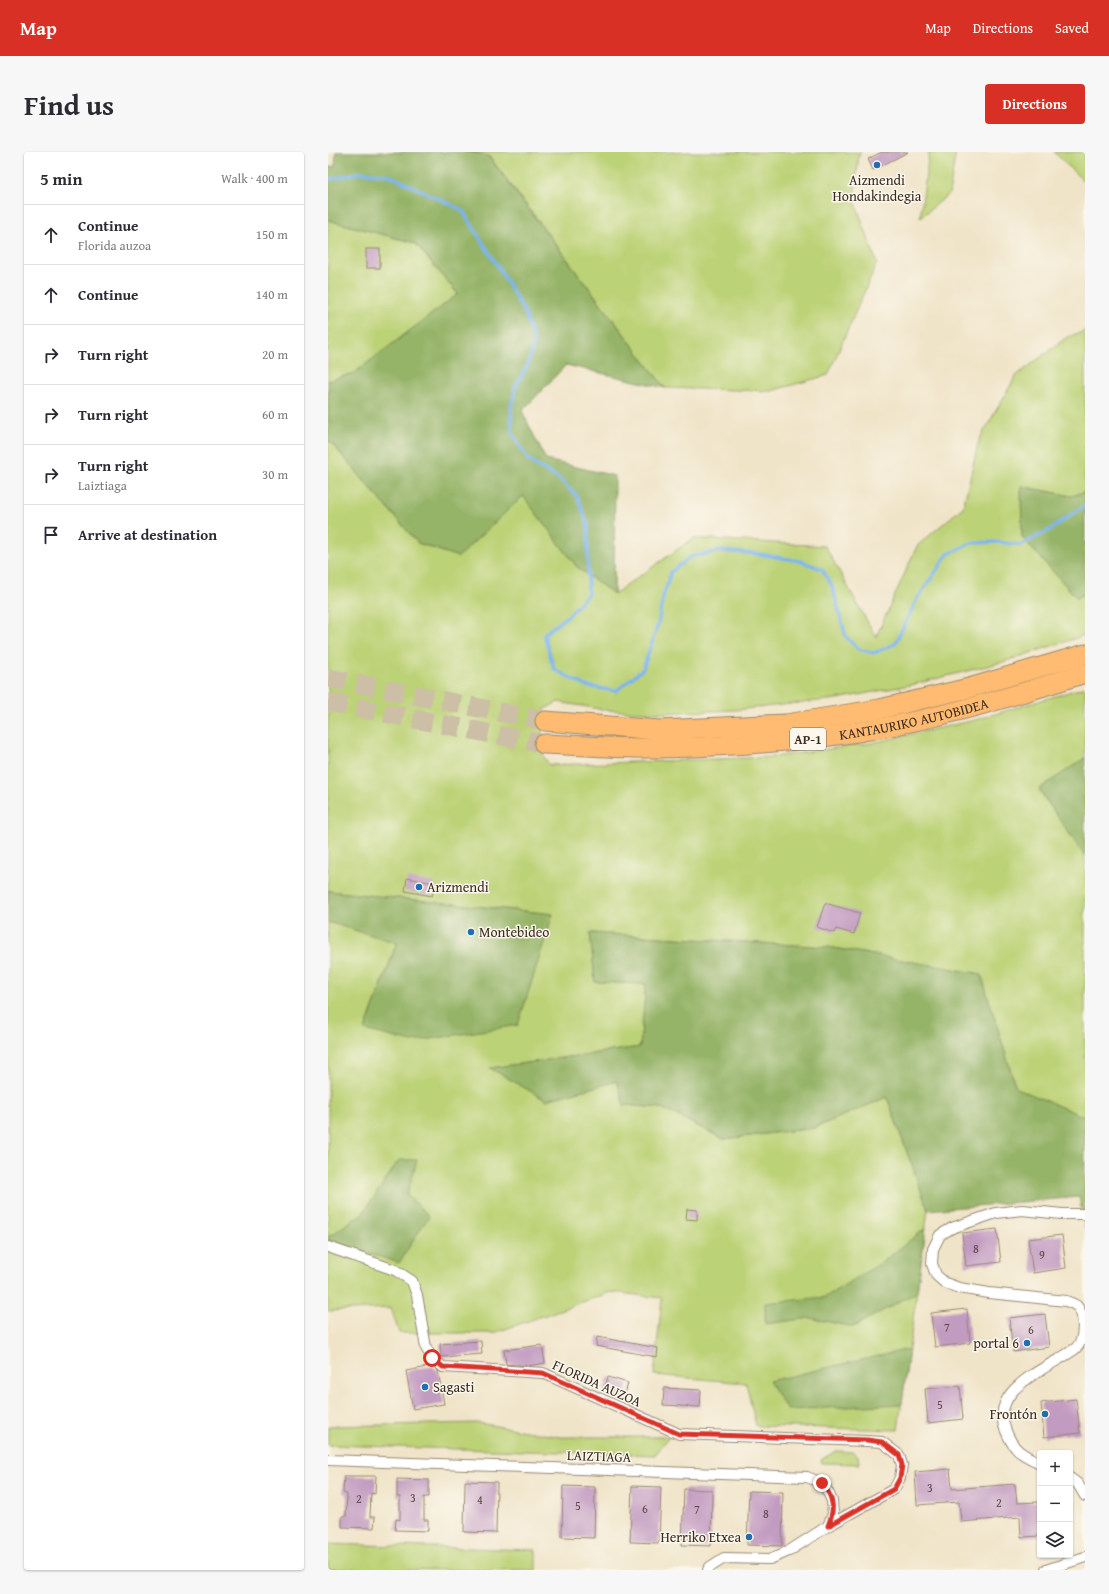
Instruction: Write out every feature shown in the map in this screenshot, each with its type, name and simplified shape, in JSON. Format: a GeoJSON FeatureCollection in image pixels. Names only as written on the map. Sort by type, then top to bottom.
{"type":"FeatureCollection","features":[{"type":"Feature","properties":{"kind":"highway","name":"AP-1"},"geometry":{"type":"LineString","coordinates":[[1063,671],[1085,654]]}},
{"type":"Feature","properties":{"kind":"highway","name":"AP-1"},"geometry":{"type":"LineString","coordinates":[[1063,671],[1085,673]]}},
{"type":"Feature","properties":{"kind":"highway","name":"KANTAURIKO AUTOBIDEA"},"geometry":{"type":"LineString","coordinates":[[545,721],[659,730],[786,724],[880,709],[969,688],[1063,671]]}},
{"type":"Feature","properties":{"kind":"highway","name":"KANTAURIKO AUTOBIDEA"},"geometry":{"type":"LineString","coordinates":[[544,744],[639,748],[728,746],[831,736],[961,710],[1063,671]]}},
{"type":"Feature","properties":{"kind":"street"},"geometry":{"type":"LineString","coordinates":[[1037,1462],[1021,1454],[1009,1438],[1004,1427],[1002,1415],[1006,1402],[1012,1391],[1022,1382],[1081,1350],[1084,1320],[1077,1306],[1066,1301],[989,1293],[959,1288],[945,1283],[936,1275],[932,1264],[933,1249],[940,1235],[952,1228],[996,1212],[1022,1210],[1062,1214],[1085,1214]]}},
{"type":"Feature","properties":{"kind":"street","name":"FLORIDA AUZOA"},"geometry":{"type":"LineString","coordinates":[[328,1246],[395,1270],[412,1281],[417,1295],[426,1348],[432,1358],[443,1367],[543,1373],[679,1434],[867,1440],[882,1442],[892,1448],[899,1455],[902,1465],[900,1478],[894,1489],[828,1526]]}},
{"type":"Feature","properties":{"kind":"street","name":"LAIZTIAGA"},"geometry":{"type":"LineString","coordinates":[[328,1460],[807,1477],[822,1483],[832,1501],[833,1514],[828,1526]]}},
{"type":"Feature","properties":{"kind":"street"},"geometry":{"type":"LineString","coordinates":[[1073,1480],[1078,1484],[1085,1496]]}},
{"type":"Feature","properties":{"kind":"street"},"geometry":{"type":"LineString","coordinates":[[708,1570],[724,1558],[770,1559],[789,1551],[828,1526]]}},
{"type":"Feature","properties":{"kind":"street"},"geometry":{"type":"LineString","coordinates":[[1046,1570],[1085,1557]]}},
{"type":"Feature","properties":{"kind":"green space"},"geometry":{"type":"Polygon","coordinates":[[[336,152],[470,152],[488,156],[665,388],[566,365],[522,411],[546,460],[615,476],[614,594],[577,567],[523,496],[458,557],[418,543],[328,439],[328,381],[354,373],[458,294],[415,243],[328,220],[328,167],[335,166],[336,152]]]}},
{"type":"Feature","properties":{"kind":"green space"},"geometry":{"type":"Polygon","coordinates":[[[470,152],[861,152],[859,154],[854,199],[877,263],[828,375],[771,391],[665,388],[489,156],[470,152]]]}},
{"type":"Feature","properties":{"kind":"green space"},"geometry":{"type":"Polygon","coordinates":[[[929,152],[956,152],[949,194],[920,218],[929,152]]]}},
{"type":"Feature","properties":{"kind":"green space"},"geometry":{"type":"Polygon","coordinates":[[[1054,152],[1085,152],[1085,183],[1054,152]]]}},
{"type":"Feature","properties":{"kind":"green space"},"geometry":{"type":"Polygon","coordinates":[[[328,220],[415,243],[458,294],[354,374],[328,381],[328,220]]]}},
{"type":"Feature","properties":{"kind":"green space"},"geometry":{"type":"Polygon","coordinates":[[[1085,331],[1085,492],[1071,496],[1021,486],[1022,537],[1077,598],[1085,593],[1085,635],[1003,662],[915,684],[837,699],[736,710],[660,713],[606,710],[558,702],[545,709],[540,750],[549,765],[772,757],[872,743],[975,720],[1085,687],[1085,758],[1039,790],[1085,856],[1085,1117],[1016,1088],[981,974],[828,947],[591,933],[595,982],[646,984],[640,1047],[491,1068],[546,1100],[617,1081],[624,1105],[662,1108],[724,1139],[814,1128],[887,1097],[928,1210],[898,1430],[756,1426],[746,1383],[654,1375],[662,1298],[611,1292],[494,1333],[399,1333],[391,1308],[328,1311],[328,922],[397,942],[365,1030],[553,914],[328,891],[328,439],[418,543],[458,557],[523,495],[577,567],[614,594],[694,538],[825,546],[876,637],[917,546],[963,507],[979,440],[1016,376],[1067,337],[1085,331]]]}},
{"type":"Feature","properties":{"kind":"green space"},"geometry":{"type":"Polygon","coordinates":[[[1021,486],[1071,496],[1085,492],[1085,593],[1077,598],[1022,537],[1021,486]]]}},
{"type":"Feature","properties":{"kind":"green space"},"geometry":{"type":"Polygon","coordinates":[[[1085,758],[1085,856],[1039,789],[1085,758]]]}},
{"type":"Feature","properties":{"kind":"green space"},"geometry":{"type":"Polygon","coordinates":[[[328,891],[553,914],[518,1025],[412,1042],[365,1030],[397,943],[328,922],[328,891]]]}},
{"type":"Feature","properties":{"kind":"green space"},"geometry":{"type":"Polygon","coordinates":[[[590,933],[828,947],[981,974],[1016,1088],[1085,1117],[1085,1228],[1079,1197],[928,1210],[887,1097],[814,1128],[724,1139],[662,1108],[624,1105],[617,1081],[546,1100],[490,1068],[640,1047],[646,984],[595,982],[590,933]]]}},
{"type":"Feature","properties":{"kind":"green space"},"geometry":{"type":"Polygon","coordinates":[[[399,1160],[417,1160],[407,1195],[429,1216],[399,1263],[328,1240],[328,1237],[363,1213],[399,1160]]]}},
{"type":"Feature","properties":{"kind":"green space"},"geometry":{"type":"Polygon","coordinates":[[[926,1228],[917,1292],[853,1327],[810,1318],[765,1324],[765,1303],[825,1297],[881,1263],[926,1228]]]}},
{"type":"Feature","properties":{"kind":"green space"},"geometry":{"type":"Polygon","coordinates":[[[909,1349],[902,1404],[787,1410],[769,1381],[909,1349]]]}},
{"type":"Feature","properties":{"kind":"green space"},"geometry":{"type":"Polygon","coordinates":[[[479,1423],[561,1437],[669,1437],[655,1455],[328,1445],[328,1426],[479,1423]]]}},
{"type":"Feature","properties":{"kind":"green space"},"geometry":{"type":"Polygon","coordinates":[[[836,1451],[853,1452],[858,1456],[859,1464],[821,1463],[822,1459],[836,1451]]]}},
{"type":"Feature","properties":{"kind":"green space"},"geometry":{"type":"Polygon","coordinates":[[[328,1544],[536,1550],[536,1570],[328,1569],[328,1544]]]}},
{"type":"Feature","properties":{"kind":"building","name":"Aizmendi Hondakindegia"},"geometry":{"type":"Polygon","coordinates":[[[882,152],[908,152],[873,170],[868,159],[882,152]]]}},
{"type":"Feature","properties":{"kind":"building"},"geometry":{"type":"Polygon","coordinates":[[[366,249],[380,249],[380,268],[366,268],[366,249]]]}},
{"type":"Feature","properties":{"kind":"building","name":"Arizmendi"},"geometry":{"type":"Polygon","coordinates":[[[407,878],[434,883],[432,896],[405,891],[407,878]]]}},
{"type":"Feature","properties":{"kind":"building"},"geometry":{"type":"Polygon","coordinates":[[[825,903],[860,913],[854,934],[836,929],[834,933],[817,927],[825,903]]]}},
{"type":"Feature","properties":{"kind":"building"},"geometry":{"type":"Polygon","coordinates":[[[687,1209],[697,1210],[697,1220],[686,1219],[687,1209]]]}},
{"type":"Feature","properties":{"kind":"building"},"geometry":{"type":"Polygon","coordinates":[[[997,1229],[1001,1262],[966,1266],[962,1233],[997,1229]]]}},
{"type":"Feature","properties":{"kind":"building"},"geometry":{"type":"Polygon","coordinates":[[[1062,1235],[1066,1268],[1033,1273],[1028,1239],[1062,1235]]]}},
{"type":"Feature","properties":{"kind":"building"},"geometry":{"type":"Polygon","coordinates":[[[967,1309],[970,1343],[935,1347],[931,1313],[967,1309]]]}},
{"type":"Feature","properties":{"kind":"building"},"geometry":{"type":"Polygon","coordinates":[[[1045,1314],[1049,1347],[1013,1352],[1009,1318],[1045,1314]]]}},
{"type":"Feature","properties":{"kind":"building"},"geometry":{"type":"Polygon","coordinates":[[[597,1337],[658,1348],[657,1357],[596,1346],[597,1337]]]}},
{"type":"Feature","properties":{"kind":"building"},"geometry":{"type":"Polygon","coordinates":[[[481,1341],[482,1354],[441,1357],[440,1344],[481,1341]]]}},
{"type":"Feature","properties":{"kind":"building"},"geometry":{"type":"Polygon","coordinates":[[[542,1345],[545,1363],[527,1366],[506,1364],[504,1350],[542,1345]]]}},
{"type":"Feature","properties":{"kind":"building","name":"Sagasti"},"geometry":{"type":"Polygon","coordinates":[[[432,1366],[438,1371],[444,1404],[413,1409],[406,1371],[432,1366]]]}},
{"type":"Feature","properties":{"kind":"building"},"geometry":{"type":"Polygon","coordinates":[[[608,1377],[628,1383],[624,1398],[604,1391],[608,1377]]]}},
{"type":"Feature","properties":{"kind":"building"},"geometry":{"type":"Polygon","coordinates":[[[960,1386],[963,1419],[928,1423],[925,1389],[960,1386]]]}},
{"type":"Feature","properties":{"kind":"building"},"geometry":{"type":"Polygon","coordinates":[[[664,1388],[701,1390],[700,1407],[663,1405],[664,1388]]]}},
{"type":"Feature","properties":{"kind":"building"},"geometry":{"type":"Polygon","coordinates":[[[1076,1399],[1080,1433],[1044,1437],[1041,1403],[1076,1399]]]}},
{"type":"Feature","properties":{"kind":"building"},"geometry":{"type":"Polygon","coordinates":[[[950,1469],[952,1489],[1015,1484],[1017,1503],[1037,1502],[1037,1536],[1021,1537],[1020,1517],[961,1522],[959,1502],[917,1505],[915,1472],[950,1469]]]}},
{"type":"Feature","properties":{"kind":"building"},"geometry":{"type":"Polygon","coordinates":[[[344,1476],[376,1476],[375,1494],[371,1493],[370,1517],[375,1517],[374,1528],[342,1527],[342,1516],[346,1516],[347,1494],[343,1493],[344,1476]]]}},
{"type":"Feature","properties":{"kind":"building"},"geometry":{"type":"Polygon","coordinates":[[[397,1479],[429,1480],[429,1497],[424,1497],[424,1520],[428,1520],[428,1531],[395,1530],[396,1519],[400,1520],[400,1497],[397,1497],[397,1479]]]}},
{"type":"Feature","properties":{"kind":"building"},"geometry":{"type":"Polygon","coordinates":[[[465,1481],[497,1482],[496,1533],[464,1532],[465,1481]]]}},
{"type":"Feature","properties":{"kind":"building"},"geometry":{"type":"Polygon","coordinates":[[[563,1486],[595,1487],[594,1538],[562,1537],[563,1486]]]}},
{"type":"Feature","properties":{"kind":"building"},"geometry":{"type":"Polygon","coordinates":[[[632,1486],[661,1487],[659,1543],[630,1542],[632,1486]]]}},
{"type":"Feature","properties":{"kind":"building"},"geometry":{"type":"Polygon","coordinates":[[[684,1489],[712,1490],[711,1546],[682,1545],[684,1489]]]}},
{"type":"Feature","properties":{"kind":"building"},"geometry":{"type":"Polygon","coordinates":[[[749,1491],[783,1492],[782,1546],[747,1545],[749,1491]]]}},
{"type":"Feature","properties":{"kind":"waterway"},"geometry":{"type":"LineString","coordinates":[[328,180],[361,172],[389,175],[462,210],[499,268],[525,313],[534,342],[528,365],[516,386],[511,407],[512,432],[528,460],[559,479],[577,496],[588,525],[588,594],[569,615],[544,634],[554,669],[586,686],[616,691],[643,669],[658,624],[663,597],[671,572],[690,557],[721,551],[759,554],[800,561],[822,569],[832,586],[846,637],[858,649],[874,653],[895,644],[917,599],[948,554],[971,543],[998,542],[1021,545],[1050,530],[1085,506]]}},
{"type":"Feature","properties":{"kind":"tunnel"},"geometry":{"type":"LineString","coordinates":[[328,678],[545,721]]}},
{"type":"Feature","properties":{"kind":"tunnel"},"geometry":{"type":"LineString","coordinates":[[328,702],[544,744]]}},
{"type":"Feature","properties":{"kind":"place","name":"Aizmendi Hondakindegia"},"geometry":{"type":"Point","coordinates":[877,165]}},
{"type":"Feature","properties":{"kind":"place","name":"Arizmendi"},"geometry":{"type":"Point","coordinates":[419,887]}},
{"type":"Feature","properties":{"kind":"place","name":"Montebideo"},"geometry":{"type":"Point","coordinates":[471,932]}},
{"type":"Feature","properties":{"kind":"place","name":"portal 6"},"geometry":{"type":"Point","coordinates":[1027,1343]}},
{"type":"Feature","properties":{"kind":"place","name":"Sagasti"},"geometry":{"type":"Point","coordinates":[425,1387]}},
{"type":"Feature","properties":{"kind":"place","name":"Frontón"},"geometry":{"type":"Point","coordinates":[1045,1414]}},
{"type":"Feature","properties":{"kind":"place","name":"Herriko Etxea"},"geometry":{"type":"Point","coordinates":[749,1537]}},
{"type":"Feature","properties":{"kind":"route"},"geometry":{"type":"LineString","coordinates":[[432,1358],[443,1367],[543,1373],[679,1434],[867,1440],[882,1442],[892,1448],[899,1455],[902,1465],[900,1478],[894,1489],[828,1526],[833,1514],[832,1501],[822,1483]]}}]}
